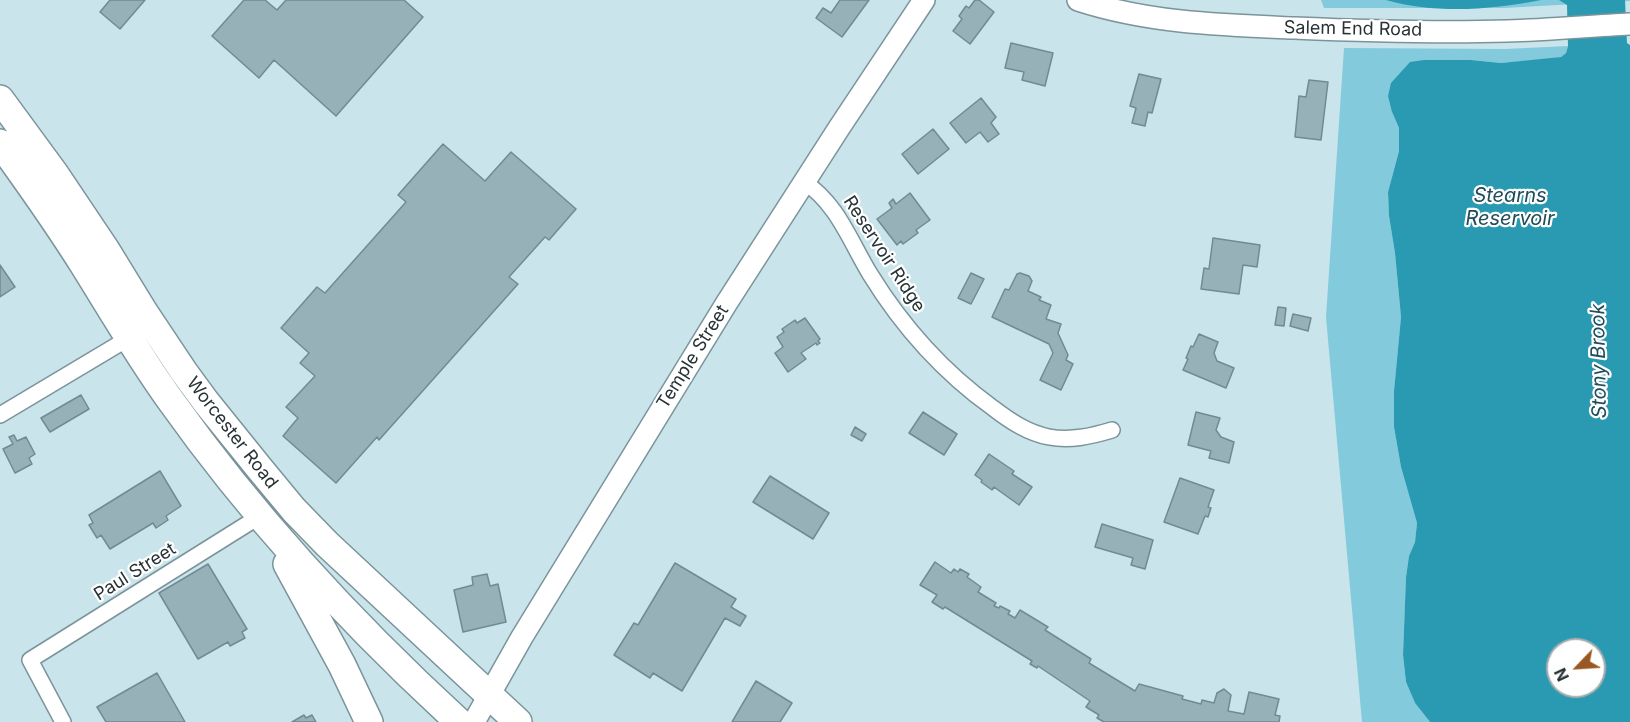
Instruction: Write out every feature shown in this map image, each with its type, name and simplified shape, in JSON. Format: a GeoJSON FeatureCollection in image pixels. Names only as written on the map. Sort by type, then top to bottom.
{"type":"FeatureCollection","features":[{"type":"Feature","properties":{"kind":"highway","name":"Worcester Road"},"geometry":{"type":"LineString","coordinates":[[0,99],[74,202],[184,372],[234,438],[312,529],[518,722]]}},
{"type":"Feature","properties":{"kind":"highway","name":"Worcester Road"},"geometry":{"type":"LineString","coordinates":[[0,143],[65,236],[175,407],[209,452],[260,516],[345,612],[459,722]]}},
{"type":"Feature","properties":{"kind":"highway"},"geometry":{"type":"LineString","coordinates":[[260,516],[342,665],[369,722]]}},
{"type":"Feature","properties":{"kind":"highway"},"geometry":{"type":"LineString","coordinates":[[342,665],[374,712],[384,722]]}},
{"type":"Feature","properties":{"kind":"street","name":"Temple Street"},"geometry":{"type":"LineString","coordinates":[[474,722],[600,507],[726,304],[924,0]]}},
{"type":"Feature","properties":{"kind":"street","name":"Salem End Road"},"geometry":{"type":"LineString","coordinates":[[1078,0],[1144,17],[1213,25],[1453,32],[1630,24]]}},
{"type":"Feature","properties":{"kind":"street","name":"Reservoir Ridge"},"geometry":{"type":"LineString","coordinates":[[804,182],[817,190],[836,213],[872,276],[922,345],[979,398],[1020,426],[1051,437],[1066,439],[1112,430]]}},
{"type":"Feature","properties":{"kind":"street"},"geometry":{"type":"LineString","coordinates":[[0,415],[129,338]]}},
{"type":"Feature","properties":{"kind":"street","name":"Paul Street"},"geometry":{"type":"LineString","coordinates":[[63,722],[30,660],[260,516]]}},
{"type":"Feature","properties":{"kind":"shaded area"},"geometry":{"type":"Polygon","coordinates":[[[1321,0],[1630,1],[1504,8],[1324,8],[1321,0]]]}},
{"type":"Feature","properties":{"kind":"shaded area"},"geometry":{"type":"Polygon","coordinates":[[[1568,46],[1566,53],[1561,57],[1549,59],[1501,63],[1471,60],[1392,112],[1399,128],[1399,151],[1388,192],[1389,216],[1401,317],[1394,391],[1394,427],[1401,467],[1417,523],[1415,542],[1409,556],[1406,577],[1403,655],[1406,682],[1415,703],[1430,722],[1362,722],[1326,317],[1344,48],[1505,49],[1568,46]]]}},
{"type":"Feature","properties":{"kind":"water"},"geometry":{"type":"Polygon","coordinates":[[[1386,0],[1541,0],[1483,8],[1444,9],[1386,0]]]}},
{"type":"Feature","properties":{"kind":"water","name":"Stearns Reservoir"},"geometry":{"type":"Polygon","coordinates":[[[1559,0],[1625,0],[1627,43],[1630,45],[1630,722],[1430,722],[1415,703],[1406,682],[1403,655],[1406,577],[1409,556],[1415,542],[1417,523],[1401,467],[1394,427],[1394,391],[1401,317],[1388,192],[1399,151],[1399,128],[1388,96],[1391,83],[1410,62],[1471,60],[1501,63],[1561,57],[1566,53],[1568,46],[1567,5],[1559,0]]]}},
{"type":"Feature","properties":{"kind":"building"},"geometry":{"type":"Polygon","coordinates":[[[110,0],[145,0],[120,29],[100,12],[110,0]]]}},
{"type":"Feature","properties":{"kind":"building"},"geometry":{"type":"Polygon","coordinates":[[[244,0],[265,0],[277,10],[286,0],[404,0],[423,17],[336,116],[274,60],[259,78],[212,36],[244,0]]]}},
{"type":"Feature","properties":{"kind":"building"},"geometry":{"type":"Polygon","coordinates":[[[840,0],[869,0],[842,37],[816,18],[823,8],[831,13],[840,0]]]}},
{"type":"Feature","properties":{"kind":"building"},"geometry":{"type":"Polygon","coordinates":[[[975,0],[979,0],[994,12],[970,44],[953,31],[962,19],[959,16],[966,6],[969,8],[975,0]]]}},
{"type":"Feature","properties":{"kind":"building"},"geometry":{"type":"Polygon","coordinates":[[[1011,43],[1053,53],[1045,86],[1022,80],[1024,72],[1005,68],[1011,43]]]}},
{"type":"Feature","properties":{"kind":"building"},"geometry":{"type":"Polygon","coordinates":[[[1139,74],[1161,79],[1152,113],[1148,112],[1145,126],[1132,123],[1136,108],[1130,106],[1139,74]]]}},
{"type":"Feature","properties":{"kind":"building"},"geometry":{"type":"Polygon","coordinates":[[[1309,80],[1328,82],[1321,140],[1295,137],[1299,96],[1306,97],[1309,80]]]}},
{"type":"Feature","properties":{"kind":"building"},"geometry":{"type":"Polygon","coordinates":[[[981,98],[996,117],[991,123],[999,134],[988,142],[980,132],[966,143],[950,123],[981,98]]]}},
{"type":"Feature","properties":{"kind":"building"},"geometry":{"type":"Polygon","coordinates":[[[933,129],[949,149],[918,174],[902,154],[933,129]]]}},
{"type":"Feature","properties":{"kind":"building"},"geometry":{"type":"Polygon","coordinates":[[[443,144],[485,181],[511,152],[576,209],[549,240],[545,237],[509,277],[518,284],[379,440],[377,437],[336,483],[283,436],[298,418],[286,407],[315,376],[300,363],[309,353],[281,328],[317,287],[325,293],[406,202],[398,195],[443,144]]]}},
{"type":"Feature","properties":{"kind":"building"},"geometry":{"type":"Polygon","coordinates":[[[910,193],[930,220],[916,230],[918,233],[903,244],[901,241],[897,245],[877,219],[892,208],[889,203],[893,199],[896,204],[910,193]]]}},
{"type":"Feature","properties":{"kind":"building"},"geometry":{"type":"Polygon","coordinates":[[[1213,238],[1260,245],[1257,267],[1243,265],[1239,294],[1201,289],[1204,268],[1209,269],[1213,238]]]}},
{"type":"Feature","properties":{"kind":"building"},"geometry":{"type":"Polygon","coordinates":[[[0,265],[15,287],[0,297],[0,265]]]}},
{"type":"Feature","properties":{"kind":"building"},"geometry":{"type":"Polygon","coordinates":[[[971,273],[984,279],[971,304],[958,298],[971,273]]]}},
{"type":"Feature","properties":{"kind":"building"},"geometry":{"type":"Polygon","coordinates":[[[1017,274],[1029,276],[1032,281],[1028,291],[1041,297],[1039,300],[1051,305],[1046,319],[1061,324],[1058,333],[1068,355],[1066,360],[1073,364],[1061,390],[1040,380],[1053,353],[1049,344],[992,317],[1005,289],[1009,290],[1017,274]]]}},
{"type":"Feature","properties":{"kind":"building"},"geometry":{"type":"Polygon","coordinates":[[[1278,307],[1286,308],[1284,326],[1275,325],[1278,307]]]}},
{"type":"Feature","properties":{"kind":"building"},"geometry":{"type":"Polygon","coordinates":[[[1293,314],[1311,318],[1308,331],[1290,326],[1293,314]]]}},
{"type":"Feature","properties":{"kind":"building"},"geometry":{"type":"Polygon","coordinates":[[[805,318],[820,339],[818,341],[820,343],[817,345],[816,343],[801,353],[806,359],[788,372],[775,353],[783,347],[777,337],[784,332],[782,329],[795,320],[797,323],[805,318]]]}},
{"type":"Feature","properties":{"kind":"building"},"geometry":{"type":"Polygon","coordinates":[[[1199,334],[1218,342],[1214,353],[1217,361],[1234,368],[1226,388],[1183,370],[1191,346],[1193,347],[1199,334]]]}},
{"type":"Feature","properties":{"kind":"building"},"geometry":{"type":"Polygon","coordinates":[[[81,395],[89,409],[50,432],[41,418],[81,395]]]}},
{"type":"Feature","properties":{"kind":"building"},"geometry":{"type":"Polygon","coordinates":[[[923,412],[957,434],[944,455],[909,433],[923,412]]]}},
{"type":"Feature","properties":{"kind":"building"},"geometry":{"type":"Polygon","coordinates":[[[1196,412],[1220,418],[1216,430],[1221,437],[1234,442],[1229,463],[1209,458],[1211,451],[1188,445],[1196,412]]]}},
{"type":"Feature","properties":{"kind":"building"},"geometry":{"type":"Polygon","coordinates":[[[855,427],[866,434],[862,441],[851,435],[855,427]]]}},
{"type":"Feature","properties":{"kind":"building"},"geometry":{"type":"Polygon","coordinates":[[[14,435],[17,441],[26,437],[35,454],[29,458],[32,464],[15,473],[3,449],[13,444],[9,437],[14,435]]]}},
{"type":"Feature","properties":{"kind":"building"},"geometry":{"type":"Polygon","coordinates":[[[989,454],[1014,471],[1012,474],[1032,487],[1019,505],[994,487],[992,490],[975,475],[989,454]]]}},
{"type":"Feature","properties":{"kind":"building"},"geometry":{"type":"Polygon","coordinates":[[[160,471],[181,506],[166,516],[168,520],[156,528],[153,523],[110,549],[101,535],[97,538],[89,525],[93,523],[89,515],[160,471]]]}},
{"type":"Feature","properties":{"kind":"building"},"geometry":{"type":"Polygon","coordinates":[[[770,476],[829,513],[813,539],[753,502],[770,476]]]}},
{"type":"Feature","properties":{"kind":"building"},"geometry":{"type":"Polygon","coordinates":[[[1180,478],[1214,490],[1208,507],[1211,508],[1208,517],[1205,516],[1198,534],[1164,522],[1180,478]]]}},
{"type":"Feature","properties":{"kind":"building"},"geometry":{"type":"Polygon","coordinates":[[[1102,524],[1153,540],[1145,569],[1131,565],[1133,558],[1095,547],[1102,524]]]}},
{"type":"Feature","properties":{"kind":"building"},"geometry":{"type":"Polygon","coordinates":[[[935,562],[951,573],[954,569],[958,572],[960,569],[969,574],[967,577],[981,587],[978,592],[996,603],[994,606],[1010,611],[1008,614],[1015,618],[1020,610],[1048,627],[1045,630],[1091,659],[1089,663],[1135,691],[1139,684],[1183,696],[1182,699],[1201,704],[1202,700],[1214,703],[1217,693],[1224,689],[1231,695],[1228,711],[1244,714],[1249,692],[1279,699],[1275,715],[1280,716],[1279,722],[1104,722],[1097,718],[1099,715],[1086,707],[1090,701],[1038,666],[1037,668],[1030,664],[1032,661],[945,607],[943,609],[932,602],[937,595],[920,585],[935,562]]]}},
{"type":"Feature","properties":{"kind":"building"},"geometry":{"type":"Polygon","coordinates":[[[675,563],[736,599],[731,607],[746,616],[740,626],[725,618],[682,691],[653,673],[650,678],[614,655],[634,623],[638,625],[675,563]]]}},
{"type":"Feature","properties":{"kind":"building"},"geometry":{"type":"Polygon","coordinates":[[[208,564],[247,629],[242,632],[245,638],[230,646],[228,642],[198,659],[159,593],[208,564]]]}},
{"type":"Feature","properties":{"kind":"building"},"geometry":{"type":"Polygon","coordinates":[[[487,574],[490,586],[498,584],[506,622],[463,632],[454,590],[473,585],[472,577],[487,574]]]}},
{"type":"Feature","properties":{"kind":"building"},"geometry":{"type":"Polygon","coordinates":[[[157,673],[185,722],[106,722],[97,707],[157,673]]]}},
{"type":"Feature","properties":{"kind":"building"},"geometry":{"type":"Polygon","coordinates":[[[756,681],[792,703],[780,722],[732,722],[756,681]]]}},
{"type":"Feature","properties":{"kind":"building"},"geometry":{"type":"Polygon","coordinates":[[[304,715],[306,718],[312,715],[316,722],[292,722],[304,715]]]}},
{"type":"Feature","properties":{"kind":"water label","name":"Stony Brook"},"geometry":{"type":"Point","coordinates":[1599,361]}}]}
